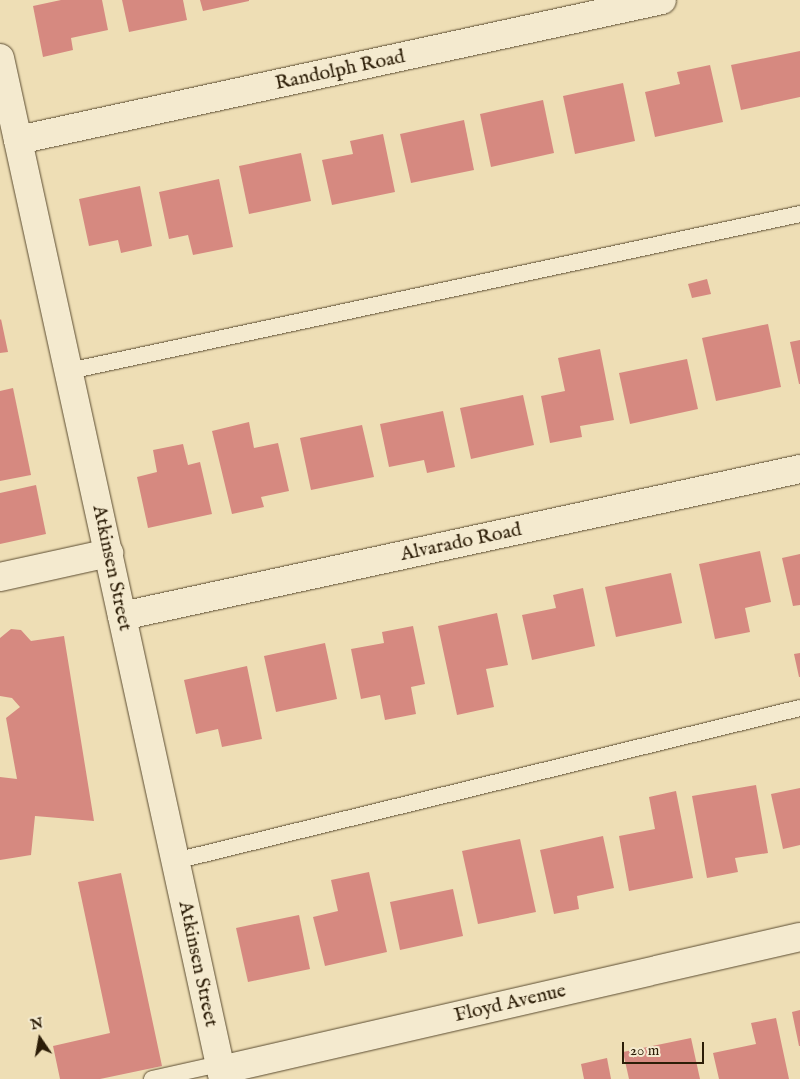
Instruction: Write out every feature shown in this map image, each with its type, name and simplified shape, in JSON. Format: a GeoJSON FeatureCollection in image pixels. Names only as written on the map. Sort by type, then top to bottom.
{"type":"FeatureCollection","features":[{"type":"Feature","properties":{"kind":"street","name":"Randolph Road"},"geometry":{"type":"LineString","coordinates":[[18,140],[662,0]]}},
{"type":"Feature","properties":{"kind":"street","name":"Atkinsen Street"},"geometry":{"type":"LineString","coordinates":[[0,58],[221,1071]]}},
{"type":"Feature","properties":{"kind":"street","name":"Alvarado Road"},"geometry":{"type":"LineString","coordinates":[[122,616],[800,469]]}},
{"type":"Feature","properties":{"kind":"street"},"geometry":{"type":"LineString","coordinates":[[0,577],[109,553]]}},
{"type":"Feature","properties":{"kind":"street","name":"Floyd Avenue"},"geometry":{"type":"LineString","coordinates":[[221,1071],[800,937]]}},
{"type":"Feature","properties":{"kind":"lane"},"geometry":{"type":"LineString","coordinates":[[69,371],[800,214]]}},
{"type":"Feature","properties":{"kind":"lane"},"geometry":{"type":"LineString","coordinates":[[176,861],[800,708]]}},
{"type":"Feature","properties":{"kind":"lane"},"geometry":{"type":"LineString","coordinates":[[152,1079],[221,1071]]}},
{"type":"Feature","properties":{"kind":"building"},"geometry":{"type":"Polygon","coordinates":[[[61,0],[102,0],[108,30],[71,38],[73,50],[43,57],[33,6],[61,0]]]}},
{"type":"Feature","properties":{"kind":"building"},"geometry":{"type":"Polygon","coordinates":[[[122,0],[183,0],[187,20],[129,32],[122,0]]]}},
{"type":"Feature","properties":{"kind":"building"},"geometry":{"type":"Polygon","coordinates":[[[200,0],[249,0],[249,1],[203,11],[200,0]]]}},
{"type":"Feature","properties":{"kind":"building"},"geometry":{"type":"Polygon","coordinates":[[[800,51],[800,97],[741,110],[731,65],[800,51]]]}},
{"type":"Feature","properties":{"kind":"building"},"geometry":{"type":"Polygon","coordinates":[[[710,65],[723,122],[655,137],[645,92],[680,84],[677,72],[710,65]]]}},
{"type":"Feature","properties":{"kind":"building"},"geometry":{"type":"Polygon","coordinates":[[[623,83],[635,141],[575,154],[563,96],[623,83]]]}},
{"type":"Feature","properties":{"kind":"building"},"geometry":{"type":"Polygon","coordinates":[[[543,100],[554,153],[491,167],[480,114],[543,100]]]}},
{"type":"Feature","properties":{"kind":"building"},"geometry":{"type":"Polygon","coordinates":[[[464,120],[474,170],[411,183],[400,134],[464,120]]]}},
{"type":"Feature","properties":{"kind":"building"},"geometry":{"type":"Polygon","coordinates":[[[383,134],[395,192],[332,205],[322,160],[353,154],[350,141],[383,134]]]}},
{"type":"Feature","properties":{"kind":"building"},"geometry":{"type":"Polygon","coordinates":[[[301,153],[311,201],[249,214],[239,166],[301,153]]]}},
{"type":"Feature","properties":{"kind":"building"},"geometry":{"type":"Polygon","coordinates":[[[219,179],[233,247],[193,255],[188,235],[169,239],[159,192],[219,179]]]}},
{"type":"Feature","properties":{"kind":"building"},"geometry":{"type":"Polygon","coordinates":[[[140,186],[152,246],[121,253],[118,240],[89,246],[79,199],[140,186]]]}},
{"type":"Feature","properties":{"kind":"building"},"geometry":{"type":"Polygon","coordinates":[[[707,279],[711,294],[692,298],[688,284],[707,279]]]}},
{"type":"Feature","properties":{"kind":"building"},"geometry":{"type":"Polygon","coordinates":[[[0,320],[8,352],[0,353],[0,320]]]}},
{"type":"Feature","properties":{"kind":"building"},"geometry":{"type":"Polygon","coordinates":[[[768,324],[781,387],[716,401],[702,338],[768,324]]]}},
{"type":"Feature","properties":{"kind":"building"},"geometry":{"type":"Polygon","coordinates":[[[800,340],[800,384],[799,384],[790,342],[800,340]]]}},
{"type":"Feature","properties":{"kind":"building"},"geometry":{"type":"Polygon","coordinates":[[[600,349],[614,420],[580,426],[582,437],[550,443],[541,396],[565,391],[558,358],[600,349]]]}},
{"type":"Feature","properties":{"kind":"building"},"geometry":{"type":"Polygon","coordinates":[[[687,359],[698,409],[630,424],[619,373],[687,359]]]}},
{"type":"Feature","properties":{"kind":"building"},"geometry":{"type":"Polygon","coordinates":[[[13,388],[31,475],[0,481],[0,391],[13,388]]]}},
{"type":"Feature","properties":{"kind":"building"},"geometry":{"type":"Polygon","coordinates":[[[523,395],[534,445],[471,459],[460,408],[523,395]]]}},
{"type":"Feature","properties":{"kind":"building"},"geometry":{"type":"Polygon","coordinates":[[[443,411],[455,467],[427,473],[424,460],[389,467],[380,424],[443,411]]]}},
{"type":"Feature","properties":{"kind":"building"},"geometry":{"type":"Polygon","coordinates":[[[249,422],[254,448],[278,443],[289,491],[261,497],[264,507],[232,514],[212,431],[249,422]]]}},
{"type":"Feature","properties":{"kind":"building"},"geometry":{"type":"Polygon","coordinates":[[[362,425],[374,477],[311,490],[300,438],[362,425]]]}},
{"type":"Feature","properties":{"kind":"building"},"geometry":{"type":"Polygon","coordinates":[[[183,444],[188,465],[200,462],[212,514],[148,528],[137,477],[157,472],[153,450],[183,444]]]}},
{"type":"Feature","properties":{"kind":"building"},"geometry":{"type":"Polygon","coordinates":[[[36,485],[46,534],[0,544],[0,493],[36,485]]]}},
{"type":"Feature","properties":{"kind":"building"},"geometry":{"type":"Polygon","coordinates":[[[760,551],[771,602],[745,608],[750,632],[715,639],[699,564],[760,551]]]}},
{"type":"Feature","properties":{"kind":"building"},"geometry":{"type":"Polygon","coordinates":[[[800,554],[800,605],[793,606],[782,558],[800,554]]]}},
{"type":"Feature","properties":{"kind":"building"},"geometry":{"type":"Polygon","coordinates":[[[671,573],[682,623],[616,637],[605,587],[671,573]]]}},
{"type":"Feature","properties":{"kind":"building"},"geometry":{"type":"Polygon","coordinates":[[[583,588],[595,646],[532,660],[522,615],[556,608],[553,595],[583,588]]]}},
{"type":"Feature","properties":{"kind":"building"},"geometry":{"type":"Polygon","coordinates":[[[497,613],[508,665],[486,669],[494,707],[457,715],[438,626],[497,613]]]}},
{"type":"Feature","properties":{"kind":"building"},"geometry":{"type":"Polygon","coordinates":[[[413,626],[425,684],[411,687],[416,714],[385,720],[380,695],[361,699],[351,649],[384,643],[382,632],[413,626]]]}},
{"type":"Feature","properties":{"kind":"building"},"geometry":{"type":"Polygon","coordinates":[[[11,629],[21,630],[31,641],[64,636],[94,821],[35,816],[31,855],[0,860],[0,777],[17,779],[6,718],[20,707],[12,698],[0,696],[0,638],[11,629]]]}},
{"type":"Feature","properties":{"kind":"building"},"geometry":{"type":"Polygon","coordinates":[[[325,643],[337,699],[276,712],[264,656],[325,643]]]}},
{"type":"Feature","properties":{"kind":"building"},"geometry":{"type":"Polygon","coordinates":[[[800,653],[800,677],[799,677],[794,654],[800,653]]]}},
{"type":"Feature","properties":{"kind":"building"},"geometry":{"type":"Polygon","coordinates":[[[247,666],[262,739],[222,747],[218,729],[196,734],[184,680],[247,666]]]}},
{"type":"Feature","properties":{"kind":"building"},"geometry":{"type":"Polygon","coordinates":[[[756,785],[768,853],[735,858],[738,872],[707,878],[692,796],[756,785]]]}},
{"type":"Feature","properties":{"kind":"building"},"geometry":{"type":"Polygon","coordinates":[[[800,788],[800,845],[783,849],[771,794],[800,788]]]}},
{"type":"Feature","properties":{"kind":"building"},"geometry":{"type":"Polygon","coordinates":[[[676,791],[693,878],[629,891],[619,836],[655,829],[649,797],[676,791]]]}},
{"type":"Feature","properties":{"kind":"building"},"geometry":{"type":"Polygon","coordinates":[[[603,836],[614,888],[577,896],[579,909],[554,914],[540,850],[603,836]]]}},
{"type":"Feature","properties":{"kind":"building"},"geometry":{"type":"Polygon","coordinates":[[[520,839],[536,912],[478,924],[462,851],[520,839]]]}},
{"type":"Feature","properties":{"kind":"building"},"geometry":{"type":"Polygon","coordinates":[[[369,872],[387,952],[325,966],[313,917],[338,911],[331,880],[369,872]]]}},
{"type":"Feature","properties":{"kind":"building"},"geometry":{"type":"Polygon","coordinates":[[[121,873],[162,1066],[100,1079],[60,1079],[53,1046],[110,1033],[78,882],[121,873]]]}},
{"type":"Feature","properties":{"kind":"building"},"geometry":{"type":"Polygon","coordinates":[[[453,889],[463,936],[400,950],[390,902],[453,889]]]}},
{"type":"Feature","properties":{"kind":"building"},"geometry":{"type":"Polygon","coordinates":[[[299,915],[310,969],[248,982],[236,928],[299,915]]]}},
{"type":"Feature","properties":{"kind":"building"},"geometry":{"type":"Polygon","coordinates":[[[800,1010],[800,1046],[799,1046],[792,1012],[800,1010]]]}},
{"type":"Feature","properties":{"kind":"building"},"geometry":{"type":"Polygon","coordinates":[[[776,1018],[789,1079],[719,1079],[713,1053],[756,1044],[751,1023],[776,1018]]]}},
{"type":"Feature","properties":{"kind":"building"},"geometry":{"type":"Polygon","coordinates":[[[691,1038],[700,1079],[629,1079],[623,1052],[691,1038]]]}},
{"type":"Feature","properties":{"kind":"building"},"geometry":{"type":"Polygon","coordinates":[[[607,1058],[611,1079],[584,1079],[581,1064],[607,1058]]]}}]}
